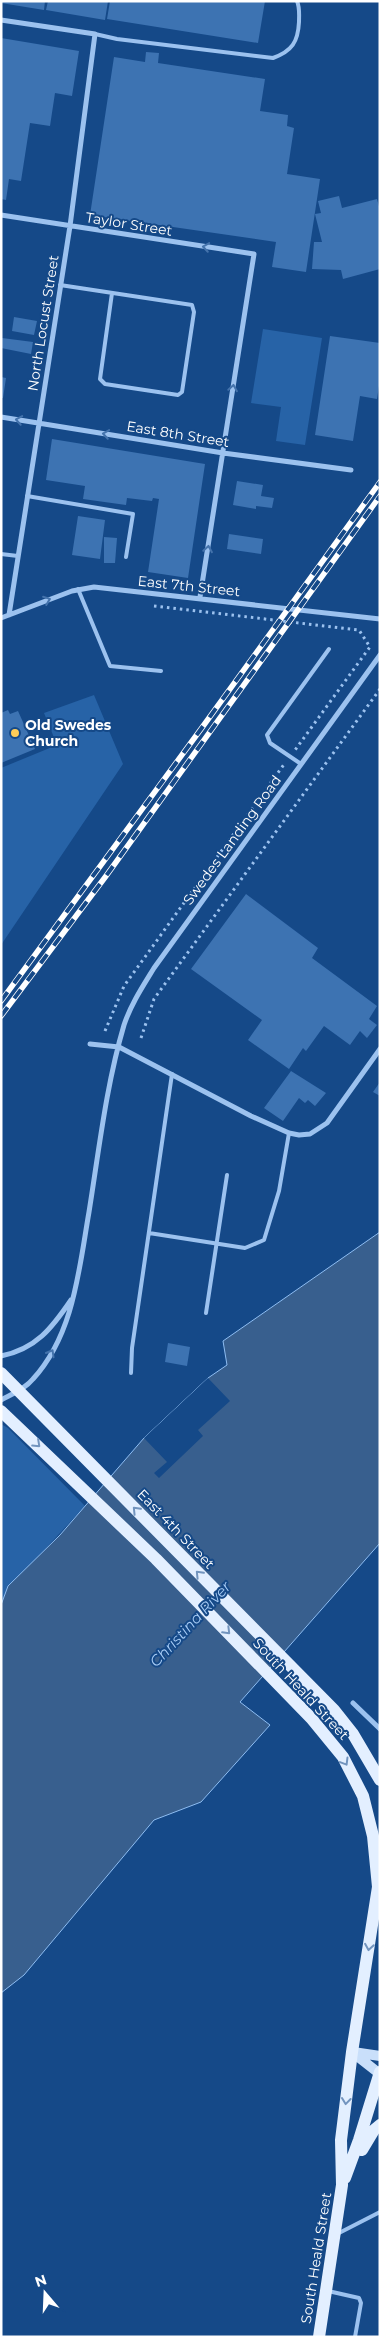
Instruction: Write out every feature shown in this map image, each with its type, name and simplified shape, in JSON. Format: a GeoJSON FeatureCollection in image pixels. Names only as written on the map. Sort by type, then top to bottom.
{"type":"FeatureCollection","features":[{"type":"Feature","properties":{"kind":"main road","name":"East 4th Street"},"geometry":{"type":"LineString","coordinates":[[1,1373],[40,1410],[334,1710],[353,1734],[380,1780]]}},
{"type":"Feature","properties":{"kind":"main road","name":"South Heald Street"},"geometry":{"type":"LineString","coordinates":[[1,1411],[76,1482],[311,1718],[343,1757],[363,1796],[373,1836],[378,1887],[352,2052],[341,2140],[342,2184],[319,2337]]}},
{"type":"Feature","properties":{"kind":"main road"},"geometry":{"type":"LineString","coordinates":[[352,2052],[380,2056]]}},
{"type":"Feature","properties":{"kind":"main road"},"geometry":{"type":"LineString","coordinates":[[352,2052],[380,2073]]}},
{"type":"Feature","properties":{"kind":"main road","name":"South Heald Street"},"geometry":{"type":"LineString","coordinates":[[342,2184],[359,2140],[380,2073]]}},
{"type":"Feature","properties":{"kind":"main road"},"geometry":{"type":"LineString","coordinates":[[342,2184],[368,2138],[380,2125]]}},
{"type":"Feature","properties":{"kind":"street"},"geometry":{"type":"LineString","coordinates":[[1,20],[95,34]]}},
{"type":"Feature","properties":{"kind":"street","name":"North Locust Street"},"geometry":{"type":"LineString","coordinates":[[9,615],[70,226],[95,34]]}},
{"type":"Feature","properties":{"kind":"street","name":"Taylor Street"},"geometry":{"type":"LineString","coordinates":[[1,216],[254,254],[223,453]]}},
{"type":"Feature","properties":{"kind":"street","name":"East 8th Street"},"geometry":{"type":"LineString","coordinates":[[1,417],[223,453],[351,470]]}},
{"type":"Feature","properties":{"kind":"street"},"geometry":{"type":"LineString","coordinates":[[200,597],[223,453]]}},
{"type":"Feature","properties":{"kind":"street","name":"East 7th Street"},"geometry":{"type":"LineString","coordinates":[[1,618],[78,589],[94,587],[200,597],[380,619]]}},
{"type":"Feature","properties":{"kind":"street","name":"Swedes Landing Road"},"geometry":{"type":"LineString","coordinates":[[1,1400],[31,1382],[48,1360],[59,1338],[75,1293],[110,1082],[125,1024],[136,998],[154,968],[380,655]]}},
{"type":"Feature","properties":{"kind":"street"},"geometry":{"type":"LineString","coordinates":[[90,1044],[119,1046],[288,1134],[310,1134],[327,1123],[380,1049]]}},
{"type":"Feature","properties":{"kind":"street","name":"Swedes Landing Road"},"geometry":{"type":"LineString","coordinates":[[1,1356],[30,1346],[43,1338],[75,1293]]}},
{"type":"Feature","properties":{"kind":"street"},"geometry":{"type":"LineString","coordinates":[[353,1703],[380,1728]]}},
{"type":"Feature","properties":{"kind":"lane"},"geometry":{"type":"LineString","coordinates":[[95,34],[117,39],[273,58],[286,53],[295,45],[299,34],[299,6],[297,1]]}},
{"type":"Feature","properties":{"kind":"lane"},"geometry":{"type":"LineString","coordinates":[[60,285],[112,293],[192,306],[194,312],[182,392],[178,395],[104,384],[100,379],[112,293]]}},
{"type":"Feature","properties":{"kind":"lane"},"geometry":{"type":"LineString","coordinates":[[27,496],[133,514],[126,557]]}},
{"type":"Feature","properties":{"kind":"lane"},"geometry":{"type":"LineString","coordinates":[[1,554],[18,556]]}},
{"type":"Feature","properties":{"kind":"lane"},"geometry":{"type":"LineString","coordinates":[[78,589],[110,666],[160,671]]}},
{"type":"Feature","properties":{"kind":"lane"},"geometry":{"type":"LineString","coordinates":[[301,764],[270,743],[267,735],[329,649]]}},
{"type":"Feature","properties":{"kind":"lane"},"geometry":{"type":"LineString","coordinates":[[131,1373],[132,1348],[172,1074]]}},
{"type":"Feature","properties":{"kind":"lane"},"geometry":{"type":"LineString","coordinates":[[149,1233],[245,1248],[264,1240],[279,1191],[288,1134]]}},
{"type":"Feature","properties":{"kind":"lane"},"geometry":{"type":"LineString","coordinates":[[206,1312],[227,1175]]}},
{"type":"Feature","properties":{"kind":"lane"},"geometry":{"type":"LineString","coordinates":[[334,2234],[380,2212]]}},
{"type":"Feature","properties":{"kind":"lane"},"geometry":{"type":"LineString","coordinates":[[326,2290],[359,2298],[361,2303],[355,2337]]}},
{"type":"Feature","properties":{"kind":"path"},"geometry":{"type":"LineString","coordinates":[[105,1031],[124,986],[370,647],[366,638],[359,630],[148,605]]}},
{"type":"Feature","properties":{"kind":"path"},"geometry":{"type":"LineString","coordinates":[[142,1038],[154,999],[380,689]]}},
{"type":"Feature","properties":{"kind":"shaded area"},"geometry":{"type":"Polygon","coordinates":[[[263,329],[322,338],[305,445],[276,441],[281,407],[251,403],[263,329]]]}},
{"type":"Feature","properties":{"kind":"shaded area"},"geometry":{"type":"Polygon","coordinates":[[[94,695],[123,764],[1,945],[1,768],[57,745],[44,713],[94,695]]]}},
{"type":"Feature","properties":{"kind":"shaded area"},"geometry":{"type":"Polygon","coordinates":[[[1,1424],[8,1428],[85,1506],[35,1560],[1,1623],[1,1424]]]}},
{"type":"Feature","properties":{"kind":"water","name":"Christina River"},"geometry":{"type":"Polygon","coordinates":[[[380,1232],[380,1543],[240,1702],[270,1725],[201,1802],[154,1820],[24,1975],[1,1993],[1,1605],[8,1586],[60,1535],[144,1438],[208,1378],[227,1365],[223,1341],[380,1232]]]}},
{"type":"Feature","properties":{"kind":"pier"},"geometry":{"type":"Polygon","coordinates":[[[208,1378],[230,1401],[198,1430],[203,1436],[159,1478],[154,1473],[167,1462],[144,1438],[208,1378]]]}},
{"type":"Feature","properties":{"kind":"building"},"geometry":{"type":"Polygon","coordinates":[[[1,1],[45,1],[44,10],[1,3],[1,1]]]}},
{"type":"Feature","properties":{"kind":"building"},"geometry":{"type":"Polygon","coordinates":[[[48,1],[108,1],[105,20],[46,10],[48,1]]]}},
{"type":"Feature","properties":{"kind":"building"},"geometry":{"type":"Polygon","coordinates":[[[110,1],[265,1],[258,43],[107,19],[110,1]]]}},
{"type":"Feature","properties":{"kind":"building"},"geometry":{"type":"Polygon","coordinates":[[[1,38],[79,51],[72,96],[55,93],[50,126],[30,123],[21,181],[9,179],[6,200],[1,199],[1,38]]]}},
{"type":"Feature","properties":{"kind":"building"},"geometry":{"type":"Polygon","coordinates":[[[146,52],[159,53],[158,63],[265,79],[260,111],[288,115],[287,126],[294,128],[287,174],[320,179],[306,272],[272,267],[276,242],[90,215],[114,57],[145,62],[146,52]]]}},
{"type":"Feature","properties":{"kind":"building"},"geometry":{"type":"Polygon","coordinates":[[[339,196],[342,208],[377,199],[380,210],[380,269],[343,279],[341,270],[312,269],[314,242],[322,242],[315,214],[321,213],[318,201],[339,196]]]}},
{"type":"Feature","properties":{"kind":"building"},"geometry":{"type":"Polygon","coordinates":[[[14,317],[37,321],[34,335],[12,331],[14,317]]]}},
{"type":"Feature","properties":{"kind":"building"},"geometry":{"type":"Polygon","coordinates":[[[330,336],[380,343],[380,379],[377,399],[360,396],[353,441],[315,435],[330,336]]]}},
{"type":"Feature","properties":{"kind":"building"},"geometry":{"type":"Polygon","coordinates":[[[2,338],[33,342],[31,354],[1,348],[2,338]]]}},
{"type":"Feature","properties":{"kind":"building"},"geometry":{"type":"Polygon","coordinates":[[[1,377],[6,378],[3,398],[1,398],[1,377]]]}},
{"type":"Feature","properties":{"kind":"building"},"geometry":{"type":"Polygon","coordinates":[[[52,439],[205,464],[188,578],[148,572],[159,499],[153,498],[152,501],[127,498],[126,505],[83,499],[85,486],[46,480],[52,439]]]}},
{"type":"Feature","properties":{"kind":"building"},"geometry":{"type":"Polygon","coordinates":[[[237,481],[263,485],[261,496],[274,498],[272,508],[256,506],[256,509],[233,505],[237,481]]]}},
{"type":"Feature","properties":{"kind":"building"},"geometry":{"type":"Polygon","coordinates":[[[78,516],[105,520],[100,559],[72,555],[78,516]]]}},
{"type":"Feature","properties":{"kind":"building"},"geometry":{"type":"Polygon","coordinates":[[[229,534],[263,539],[261,554],[227,549],[229,534]]]}},
{"type":"Feature","properties":{"kind":"building"},"geometry":{"type":"Polygon","coordinates":[[[104,537],[117,538],[115,563],[104,563],[104,537]]]}},
{"type":"Feature","properties":{"kind":"building","name":"Old Swedes Church"},"geometry":{"type":"Polygon","coordinates":[[[8,710],[10,714],[18,711],[35,749],[1,763],[1,713],[8,710]]]}},
{"type":"Feature","properties":{"kind":"building"},"geometry":{"type":"Polygon","coordinates":[[[246,894],[318,948],[312,958],[377,1006],[369,1019],[377,1025],[367,1038],[360,1031],[350,1045],[324,1026],[306,1051],[303,1048],[289,1069],[248,1040],[262,1020],[191,969],[246,894]]]}},
{"type":"Feature","properties":{"kind":"building"},"geometry":{"type":"Polygon","coordinates":[[[291,1071],[326,1093],[315,1106],[308,1100],[305,1103],[299,1098],[283,1121],[264,1108],[291,1071]]]}},
{"type":"Feature","properties":{"kind":"building"},"geometry":{"type":"Polygon","coordinates":[[[380,1082],[380,1096],[373,1092],[380,1082]]]}},
{"type":"Feature","properties":{"kind":"building"},"geometry":{"type":"Polygon","coordinates":[[[168,1343],[190,1347],[187,1366],[165,1362],[168,1343]]]}},
{"type":"Feature","properties":{"kind":"railway"},"geometry":{"type":"LineString","coordinates":[[1,1001],[380,482]]}},
{"type":"Feature","properties":{"kind":"railway"},"geometry":{"type":"LineString","coordinates":[[1,1016],[106,876],[380,496]]}},
{"type":"Feature","properties":{"kind":"place","name":"Old Swedes Church"},"geometry":{"type":"Point","coordinates":[15,733]}}]}
